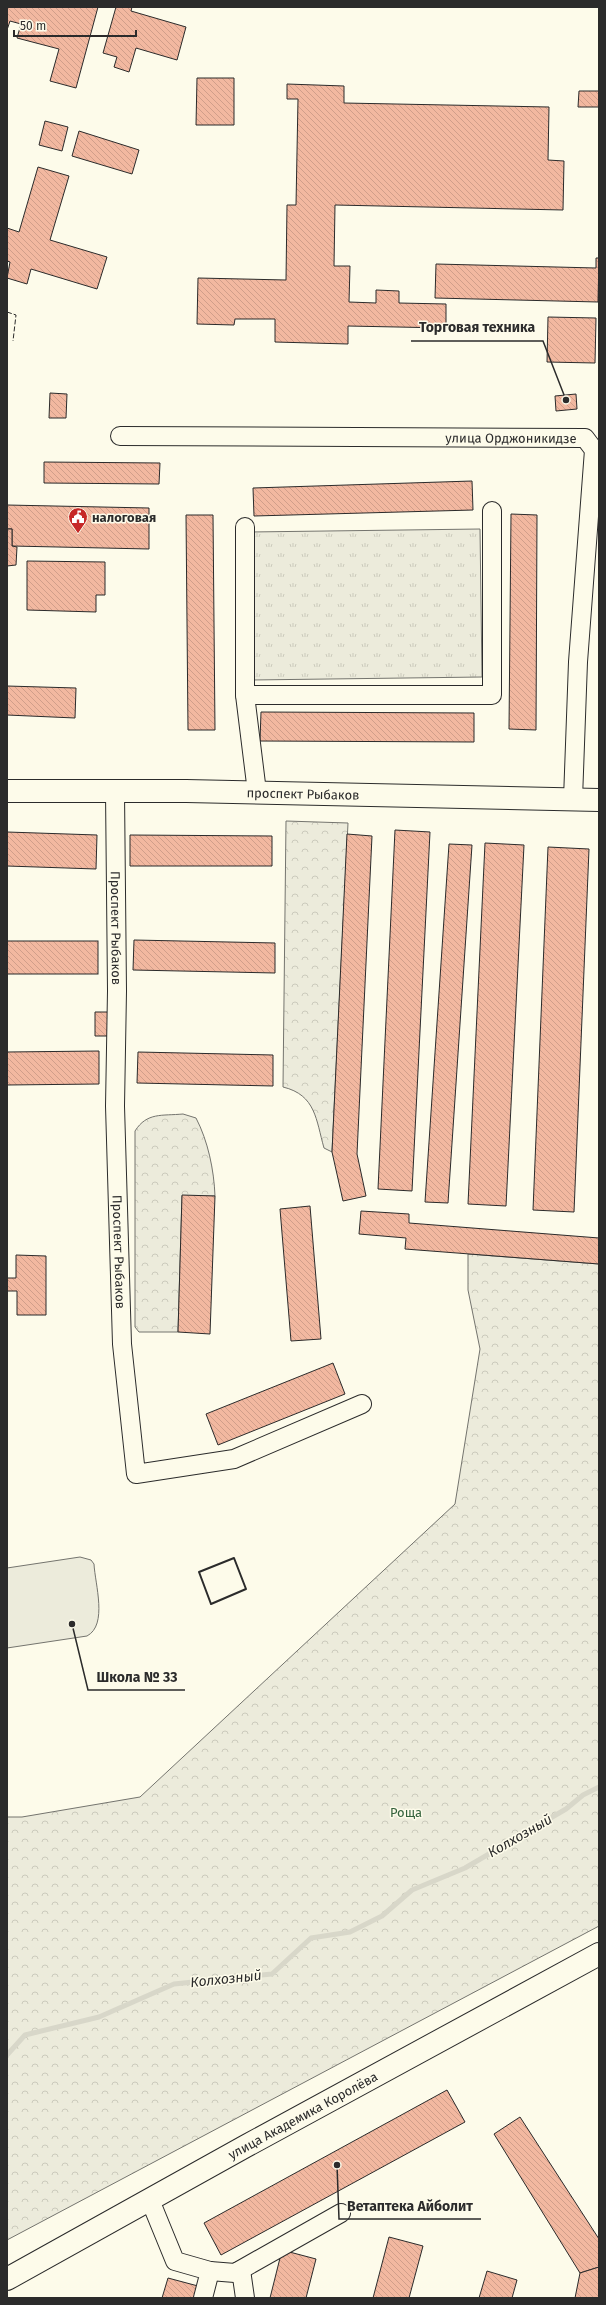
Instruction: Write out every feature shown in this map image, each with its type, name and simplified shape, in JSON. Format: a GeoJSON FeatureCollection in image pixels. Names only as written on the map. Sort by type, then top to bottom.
{"type":"FeatureCollection","features":[{"type":"Feature","properties":{"kind":"main road","name":"проспект Рыбаков"},"geometry":{"type":"LineString","coordinates":[[7,791],[257,792],[599,800]]}},
{"type":"Feature","properties":{"kind":"main road","name":"улица Академика Королёва"},"geometry":{"type":"LineString","coordinates":[[7,2279],[599,1954]]}},
{"type":"Feature","properties":{"kind":"street","name":"улица Орджоникидзе"},"geometry":{"type":"LineString","coordinates":[[120,436],[585,438],[594,450],[578,662],[573,799]]}},
{"type":"Feature","properties":{"kind":"street"},"geometry":{"type":"LineString","coordinates":[[245,695],[492,695],[492,511]]}},
{"type":"Feature","properties":{"kind":"street"},"geometry":{"type":"LineString","coordinates":[[245,527],[245,695],[257,792]]}},
{"type":"Feature","properties":{"kind":"street","name":"Проспект Рыбаков"},"geometry":{"type":"LineString","coordinates":[[115,792],[117,991],[115,1106],[122,1344],[136,1474],[234,1459],[362,1404]]}},
{"type":"Feature","properties":{"kind":"street"},"geometry":{"type":"LineString","coordinates":[[150,2200],[175,2261],[210,2271],[235,2273],[341,2213]]}},
{"type":"Feature","properties":{"kind":"street"},"geometry":{"type":"LineString","coordinates":[[241,2270],[245,2298]]}},
{"type":"Feature","properties":{"kind":"street"},"geometry":{"type":"LineString","coordinates":[[203,2298],[210,2271]]}},
{"type":"Feature","properties":{"kind":"green space"},"geometry":{"type":"Polygon","coordinates":[[[480,529],[482,677],[252,680],[250,532],[480,529]]]}},
{"type":"Feature","properties":{"kind":"green space"},"geometry":{"type":"Polygon","coordinates":[[[286,821],[348,823],[332,1152],[324,1148],[313,1110],[308,1102],[294,1091],[283,1087],[286,821]]]}},
{"type":"Feature","properties":{"kind":"green space"},"geometry":{"type":"Polygon","coordinates":[[[183,1114],[196,1118],[204,1136],[212,1166],[215,1196],[182,1196],[178,1332],[139,1332],[135,1327],[135,1131],[140,1125],[150,1118],[162,1115],[183,1114]]]}},
{"type":"Feature","properties":{"kind":"green space","name":"Роща"},"geometry":{"type":"Polygon","coordinates":[[[468,1254],[599,1264],[599,1926],[7,2240],[7,1817],[22,1817],[140,1797],[455,1504],[480,1349],[468,1290],[468,1254]]]}},
{"type":"Feature","properties":{"kind":"green space"},"geometry":{"type":"Polygon","coordinates":[[[80,1557],[91,1560],[94,1564],[99,1614],[93,1631],[87,1636],[7,1648],[7,1568],[80,1557]]]}},
{"type":"Feature","properties":{"kind":"building"},"geometry":{"type":"Polygon","coordinates":[[[7,7],[98,7],[76,88],[50,81],[59,49],[17,38],[21,24],[10,21],[7,30],[7,7]]]}},
{"type":"Feature","properties":{"kind":"building"},"geometry":{"type":"Polygon","coordinates":[[[116,7],[132,7],[131,11],[186,27],[177,60],[136,48],[129,72],[114,67],[117,57],[103,53],[116,7]]]}},
{"type":"Feature","properties":{"kind":"building"},"geometry":{"type":"Polygon","coordinates":[[[197,78],[234,78],[234,125],[196,125],[197,78]]]}},
{"type":"Feature","properties":{"kind":"building"},"geometry":{"type":"Polygon","coordinates":[[[287,84],[344,86],[344,103],[549,107],[548,160],[564,161],[563,210],[335,205],[334,266],[350,266],[349,302],[376,303],[376,290],[399,291],[399,303],[446,304],[446,328],[348,326],[348,344],[275,342],[275,319],[235,319],[234,325],[197,324],[198,278],[286,280],[287,205],[296,205],[298,99],[287,99],[287,84]]]}},
{"type":"Feature","properties":{"kind":"building"},"geometry":{"type":"Polygon","coordinates":[[[579,91],[599,91],[599,107],[578,107],[579,91]]]}},
{"type":"Feature","properties":{"kind":"building"},"geometry":{"type":"Polygon","coordinates":[[[45,121],[68,127],[62,151],[39,145],[45,121]]]}},
{"type":"Feature","properties":{"kind":"building"},"geometry":{"type":"Polygon","coordinates":[[[79,131],[139,150],[132,174],[72,156],[79,131]]]}},
{"type":"Feature","properties":{"kind":"building"},"geometry":{"type":"Polygon","coordinates":[[[38,167],[69,176],[50,240],[107,257],[97,289],[31,269],[27,284],[7,278],[10,262],[7,261],[7,228],[19,232],[38,167]]]}},
{"type":"Feature","properties":{"kind":"building"},"geometry":{"type":"Polygon","coordinates":[[[596,258],[599,258],[598,302],[435,298],[436,264],[596,268],[596,258]]]}},
{"type":"Feature","properties":{"kind":"building"},"geometry":{"type":"Polygon","coordinates":[[[548,317],[596,318],[595,363],[547,362],[548,317]]]}},
{"type":"Feature","properties":{"kind":"building"},"geometry":{"type":"Polygon","coordinates":[[[50,393],[67,394],[66,418],[49,418],[50,393]]]}},
{"type":"Feature","properties":{"kind":"building"},"geometry":{"type":"Polygon","coordinates":[[[576,394],[577,409],[556,411],[555,396],[576,394]]]}},
{"type":"Feature","properties":{"kind":"building"},"geometry":{"type":"Polygon","coordinates":[[[44,462],[160,463],[159,484],[44,483],[44,462]]]}},
{"type":"Feature","properties":{"kind":"building"},"geometry":{"type":"Polygon","coordinates":[[[472,481],[473,510],[254,516],[253,488],[472,481]]]}},
{"type":"Feature","properties":{"kind":"building"},"geometry":{"type":"Polygon","coordinates":[[[7,505],[149,508],[149,549],[12,546],[12,529],[7,529],[7,505]]]}},
{"type":"Feature","properties":{"kind":"building"},"geometry":{"type":"Polygon","coordinates":[[[511,514],[537,515],[536,730],[509,729],[511,514]]]}},
{"type":"Feature","properties":{"kind":"building"},"geometry":{"type":"Polygon","coordinates":[[[186,515],[213,515],[215,730],[188,730],[186,515]]]}},
{"type":"Feature","properties":{"kind":"building"},"geometry":{"type":"Polygon","coordinates":[[[7,529],[12,529],[12,546],[17,547],[16,565],[7,566],[7,529]]]}},
{"type":"Feature","properties":{"kind":"building"},"geometry":{"type":"Polygon","coordinates":[[[27,561],[105,562],[105,595],[96,595],[96,612],[27,610],[27,561]]]}},
{"type":"Feature","properties":{"kind":"building"},"geometry":{"type":"Polygon","coordinates":[[[7,686],[76,688],[75,718],[7,715],[7,686]]]}},
{"type":"Feature","properties":{"kind":"building"},"geometry":{"type":"Polygon","coordinates":[[[261,712],[474,713],[474,742],[260,741],[261,712]]]}},
{"type":"Feature","properties":{"kind":"building"},"geometry":{"type":"Polygon","coordinates":[[[395,830],[430,832],[412,1191],[378,1189],[395,830]]]}},
{"type":"Feature","properties":{"kind":"building"},"geometry":{"type":"Polygon","coordinates":[[[7,832],[97,835],[96,869],[7,866],[7,832]]]}},
{"type":"Feature","properties":{"kind":"building"},"geometry":{"type":"Polygon","coordinates":[[[347,834],[372,836],[357,1154],[366,1196],[343,1201],[332,1152],[347,834]]]}},
{"type":"Feature","properties":{"kind":"building"},"geometry":{"type":"Polygon","coordinates":[[[130,835],[272,836],[272,866],[130,866],[130,835]]]}},
{"type":"Feature","properties":{"kind":"building"},"geometry":{"type":"Polygon","coordinates":[[[485,843],[524,845],[506,1206],[468,1204],[485,843]]]}},
{"type":"Feature","properties":{"kind":"building"},"geometry":{"type":"Polygon","coordinates":[[[449,844],[472,845],[448,1203],[425,1202],[449,844]]]}},
{"type":"Feature","properties":{"kind":"building"},"geometry":{"type":"Polygon","coordinates":[[[548,847],[589,849],[574,1212],[533,1210],[548,847]]]}},
{"type":"Feature","properties":{"kind":"building"},"geometry":{"type":"Polygon","coordinates":[[[134,940],[275,943],[275,973],[133,970],[134,940]]]}},
{"type":"Feature","properties":{"kind":"building"},"geometry":{"type":"Polygon","coordinates":[[[7,941],[98,941],[98,974],[7,974],[7,941]]]}},
{"type":"Feature","properties":{"kind":"building"},"geometry":{"type":"Polygon","coordinates":[[[95,1012],[111,1012],[110,1036],[95,1036],[95,1012]]]}},
{"type":"Feature","properties":{"kind":"building"},"geometry":{"type":"Polygon","coordinates":[[[99,1051],[99,1084],[7,1085],[7,1052],[99,1051]]]}},
{"type":"Feature","properties":{"kind":"building"},"geometry":{"type":"Polygon","coordinates":[[[138,1052],[273,1055],[273,1086],[137,1083],[138,1052]]]}},
{"type":"Feature","properties":{"kind":"building"},"geometry":{"type":"Polygon","coordinates":[[[182,1195],[215,1196],[210,1334],[178,1332],[182,1195]]]}},
{"type":"Feature","properties":{"kind":"building"},"geometry":{"type":"Polygon","coordinates":[[[310,1206],[321,1339],[291,1341],[280,1209],[310,1206]]]}},
{"type":"Feature","properties":{"kind":"building"},"geometry":{"type":"Polygon","coordinates":[[[361,1211],[409,1214],[409,1223],[599,1238],[599,1264],[405,1249],[406,1238],[359,1234],[361,1211]]]}},
{"type":"Feature","properties":{"kind":"building"},"geometry":{"type":"Polygon","coordinates":[[[16,1255],[46,1256],[46,1315],[17,1315],[17,1291],[7,1291],[7,1278],[16,1278],[16,1255]]]}},
{"type":"Feature","properties":{"kind":"building"},"geometry":{"type":"Polygon","coordinates":[[[333,1363],[345,1394],[218,1445],[206,1414],[333,1363]]]}},
{"type":"Feature","properties":{"kind":"building"},"geometry":{"type":"Polygon","coordinates":[[[447,2090],[465,2122],[221,2255],[204,2223],[447,2090]]]}},
{"type":"Feature","properties":{"kind":"building"},"geometry":{"type":"Polygon","coordinates":[[[520,2117],[599,2239],[599,2267],[580,2273],[494,2134],[520,2117]]]}},
{"type":"Feature","properties":{"kind":"building"},"geometry":{"type":"Polygon","coordinates":[[[389,2237],[423,2246],[409,2298],[373,2298],[389,2237]]]}},
{"type":"Feature","properties":{"kind":"building"},"geometry":{"type":"Polygon","coordinates":[[[282,2250],[316,2259],[306,2298],[270,2298],[282,2250]]]}},
{"type":"Feature","properties":{"kind":"building"},"geometry":{"type":"Polygon","coordinates":[[[599,2267],[599,2298],[575,2298],[580,2273],[599,2267]]]}},
{"type":"Feature","properties":{"kind":"building"},"geometry":{"type":"Polygon","coordinates":[[[487,2271],[517,2280],[512,2298],[479,2298],[487,2271]]]}},
{"type":"Feature","properties":{"kind":"building"},"geometry":{"type":"Polygon","coordinates":[[[168,2278],[198,2286],[194,2298],[162,2298],[168,2278]]]}},
{"type":"Feature","properties":{"kind":"waterway","name":"Колхозный"},"geometry":{"type":"LineString","coordinates":[[7,2055],[25,2035],[99,2017],[174,1984],[272,1974],[311,1938],[350,1932],[382,1916],[412,1890],[465,1868],[566,1809],[583,1795],[599,1787]]}},
{"type":"Feature","properties":{"kind":"fence"},"geometry":{"type":"LineString","coordinates":[[7,312],[16,315],[13,341]]}},
{"type":"Feature","properties":{"kind":"wall"},"geometry":{"type":"LineString","coordinates":[[234,1558],[246,1589],[211,1604],[199,1572],[234,1558]]}},
{"type":"Feature","properties":{"kind":"place","name":"Торговая техника"},"geometry":{"type":"Point","coordinates":[566,400]}},
{"type":"Feature","properties":{"kind":"place","name":"налоговая"},"geometry":{"type":"Point","coordinates":[78,534]}},
{"type":"Feature","properties":{"kind":"place","name":"Школа № 33"},"geometry":{"type":"Point","coordinates":[72,1624]}},
{"type":"Feature","properties":{"kind":"place","name":"Ветаптека Айболит"},"geometry":{"type":"Point","coordinates":[337,2165]}}]}
